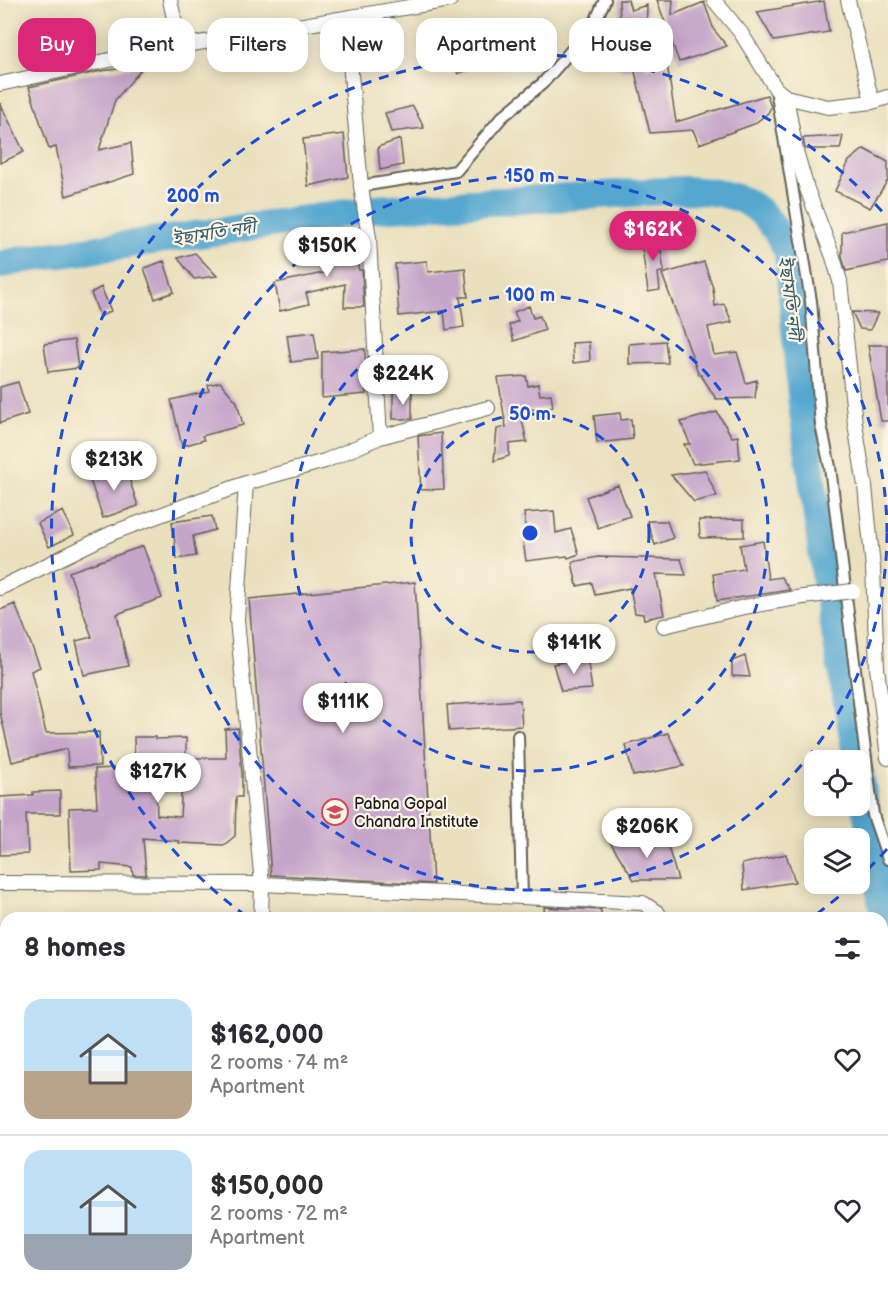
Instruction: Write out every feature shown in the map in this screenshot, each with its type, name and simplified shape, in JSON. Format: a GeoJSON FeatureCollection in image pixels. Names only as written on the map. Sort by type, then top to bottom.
{"type":"FeatureCollection","features":[{"type":"Feature","properties":{"kind":"street"},"geometry":{"type":"LineString","coordinates":[[170,0],[174,18]]}},
{"type":"Feature","properties":{"kind":"street"},"geometry":{"type":"LineString","coordinates":[[346,18],[401,3],[450,0]]}},
{"type":"Feature","properties":{"kind":"street"},"geometry":{"type":"LineString","coordinates":[[362,186],[456,171],[502,117],[543,83],[558,66],[594,24],[605,0]]}},
{"type":"Feature","properties":{"kind":"street"},"geometry":{"type":"LineString","coordinates":[[714,0],[741,33],[781,93],[807,189],[840,280],[855,424],[865,486],[874,588],[877,668],[888,758]]}},
{"type":"Feature","properties":{"kind":"street"},"geometry":{"type":"LineString","coordinates":[[848,0],[872,102]]}},
{"type":"Feature","properties":{"kind":"street"},"geometry":{"type":"LineString","coordinates":[[195,43],[320,22]]}},
{"type":"Feature","properties":{"kind":"street"},"geometry":{"type":"LineString","coordinates":[[0,84],[108,61]]}},
{"type":"Feature","properties":{"kind":"street"},"geometry":{"type":"LineString","coordinates":[[351,72],[369,238],[380,437]]}},
{"type":"Feature","properties":{"kind":"street"},"geometry":{"type":"LineString","coordinates":[[781,93],[828,107],[872,102],[888,97]]}},
{"type":"Feature","properties":{"kind":"street"},"geometry":{"type":"LineString","coordinates":[[781,93],[811,302],[822,424],[830,467],[873,815],[888,859]]}},
{"type":"Feature","properties":{"kind":"street"},"geometry":{"type":"LineString","coordinates":[[0,588],[112,533],[246,483],[325,461],[380,437],[489,408]]}},
{"type":"Feature","properties":{"kind":"street"},"geometry":{"type":"LineString","coordinates":[[246,483],[237,620],[262,884],[261,912]]}},
{"type":"Feature","properties":{"kind":"street"},"geometry":{"type":"LineString","coordinates":[[664,626],[744,607],[874,588]]}},
{"type":"Feature","properties":{"kind":"street"},"geometry":{"type":"LineString","coordinates":[[518,736],[522,897]]}},
{"type":"Feature","properties":{"kind":"street"},"geometry":{"type":"LineString","coordinates":[[0,883],[262,884],[643,903],[655,912]]}},
{"type":"Feature","properties":{"kind":"building"},"geometry":{"type":"Polygon","coordinates":[[[619,0],[628,0],[631,10],[647,5],[647,18],[620,18],[619,0]]]}},
{"type":"Feature","properties":{"kind":"building"},"geometry":{"type":"Polygon","coordinates":[[[657,0],[673,0],[672,15],[704,2],[714,30],[727,46],[679,62],[673,45],[673,18],[663,18],[657,0]]]}},
{"type":"Feature","properties":{"kind":"building"},"geometry":{"type":"Polygon","coordinates":[[[824,1],[829,32],[774,41],[757,12],[824,1]]]}},
{"type":"Feature","properties":{"kind":"building"},"geometry":{"type":"Polygon","coordinates":[[[101,71],[139,72],[115,100],[99,150],[131,143],[134,174],[66,196],[56,147],[49,149],[29,87],[101,71]]]}},
{"type":"Feature","properties":{"kind":"building"},"geometry":{"type":"Polygon","coordinates":[[[635,72],[668,72],[676,122],[767,95],[771,107],[768,113],[754,124],[699,144],[693,130],[650,133],[635,72]]]}},
{"type":"Feature","properties":{"kind":"building"},"geometry":{"type":"Polygon","coordinates":[[[0,103],[24,152],[0,163],[0,103]]]}},
{"type":"Feature","properties":{"kind":"building"},"geometry":{"type":"Polygon","coordinates":[[[413,106],[424,128],[391,132],[385,113],[413,106]]]}},
{"type":"Feature","properties":{"kind":"building"},"geometry":{"type":"Polygon","coordinates":[[[344,134],[348,177],[308,186],[303,139],[344,134]]]}},
{"type":"Feature","properties":{"kind":"building"},"geometry":{"type":"Polygon","coordinates":[[[843,136],[840,149],[805,149],[803,138],[843,136]]]}},
{"type":"Feature","properties":{"kind":"building"},"geometry":{"type":"Polygon","coordinates":[[[400,139],[403,165],[380,170],[378,147],[400,139]]]}},
{"type":"Feature","properties":{"kind":"building"},"geometry":{"type":"Polygon","coordinates":[[[864,149],[888,162],[888,180],[870,208],[835,191],[849,161],[864,149]]]}},
{"type":"Feature","properties":{"kind":"building"},"geometry":{"type":"Polygon","coordinates":[[[888,222],[888,262],[846,271],[842,256],[842,232],[888,222]]]}},
{"type":"Feature","properties":{"kind":"building"},"geometry":{"type":"Polygon","coordinates":[[[351,237],[359,270],[362,270],[364,307],[344,307],[345,284],[306,293],[309,304],[280,311],[275,283],[324,273],[317,246],[351,237]]]}},
{"type":"Feature","properties":{"kind":"building"},"geometry":{"type":"Polygon","coordinates":[[[659,237],[664,271],[658,273],[660,290],[648,292],[641,240],[659,237]]]}},
{"type":"Feature","properties":{"kind":"building"},"geometry":{"type":"Polygon","coordinates":[[[195,253],[217,276],[194,279],[178,258],[195,253]]]}},
{"type":"Feature","properties":{"kind":"building"},"geometry":{"type":"Polygon","coordinates":[[[164,261],[174,292],[155,299],[144,268],[164,261]]]}},
{"type":"Feature","properties":{"kind":"building"},"geometry":{"type":"Polygon","coordinates":[[[427,261],[428,272],[465,268],[468,297],[460,297],[464,327],[446,330],[444,311],[399,316],[395,264],[427,261]]]}},
{"type":"Feature","properties":{"kind":"building"},"geometry":{"type":"Polygon","coordinates":[[[704,262],[713,288],[715,306],[724,304],[732,322],[708,327],[714,355],[737,352],[746,383],[757,380],[755,398],[716,399],[699,375],[662,274],[704,262]]]}},
{"type":"Feature","properties":{"kind":"building"},"geometry":{"type":"Polygon","coordinates":[[[101,287],[111,311],[100,317],[91,293],[101,287]]]}},
{"type":"Feature","properties":{"kind":"building"},"geometry":{"type":"Polygon","coordinates":[[[529,306],[533,318],[540,316],[545,330],[514,341],[509,325],[518,321],[514,312],[529,306]]]}},
{"type":"Feature","properties":{"kind":"building"},"geometry":{"type":"Polygon","coordinates":[[[852,312],[878,313],[870,330],[860,329],[852,312]]]}},
{"type":"Feature","properties":{"kind":"building"},"geometry":{"type":"Polygon","coordinates":[[[314,332],[318,359],[291,362],[287,335],[314,332]]]}},
{"type":"Feature","properties":{"kind":"building"},"geometry":{"type":"Polygon","coordinates":[[[74,340],[78,368],[48,372],[44,344],[74,340]]]}},
{"type":"Feature","properties":{"kind":"building"},"geometry":{"type":"Polygon","coordinates":[[[665,341],[668,363],[629,364],[629,344],[665,341]]]}},
{"type":"Feature","properties":{"kind":"building"},"geometry":{"type":"Polygon","coordinates":[[[589,342],[590,361],[573,363],[572,343],[589,342]]]}},
{"type":"Feature","properties":{"kind":"building"},"geometry":{"type":"Polygon","coordinates":[[[868,345],[888,345],[888,421],[881,421],[868,345]]]}},
{"type":"Feature","properties":{"kind":"building"},"geometry":{"type":"Polygon","coordinates":[[[365,349],[366,394],[322,398],[322,352],[365,349]]]}},
{"type":"Feature","properties":{"kind":"building"},"geometry":{"type":"Polygon","coordinates":[[[526,376],[528,386],[538,384],[540,395],[551,394],[553,407],[520,411],[527,442],[509,444],[509,456],[494,461],[497,429],[506,427],[498,378],[526,376]]]}},
{"type":"Feature","properties":{"kind":"building"},"geometry":{"type":"Polygon","coordinates":[[[18,382],[28,414],[0,423],[0,387],[18,382]]]}},
{"type":"Feature","properties":{"kind":"building"},"geometry":{"type":"Polygon","coordinates":[[[220,382],[237,402],[243,425],[202,436],[204,440],[182,446],[171,400],[209,391],[208,385],[220,382]]]}},
{"type":"Feature","properties":{"kind":"building"},"geometry":{"type":"Polygon","coordinates":[[[393,392],[412,392],[412,419],[393,419],[393,392]]]}},
{"type":"Feature","properties":{"kind":"building"},"geometry":{"type":"Polygon","coordinates":[[[717,412],[732,437],[738,436],[740,459],[693,464],[684,444],[690,444],[681,422],[717,412]]]}},
{"type":"Feature","properties":{"kind":"building"},"geometry":{"type":"Polygon","coordinates":[[[620,413],[621,420],[631,419],[633,439],[597,443],[594,416],[620,413]]]}},
{"type":"Feature","properties":{"kind":"building"},"geometry":{"type":"Polygon","coordinates":[[[441,433],[444,489],[421,490],[418,436],[441,433]]]}},
{"type":"Feature","properties":{"kind":"building"},"geometry":{"type":"Polygon","coordinates":[[[125,466],[138,506],[103,518],[89,477],[125,466]]]}},
{"type":"Feature","properties":{"kind":"building"},"geometry":{"type":"Polygon","coordinates":[[[705,470],[717,496],[694,502],[671,475],[705,470]]]}},
{"type":"Feature","properties":{"kind":"building"},"geometry":{"type":"Polygon","coordinates":[[[618,485],[630,516],[598,528],[586,497],[618,485]]]}},
{"type":"Feature","properties":{"kind":"building"},"geometry":{"type":"Polygon","coordinates":[[[63,511],[74,535],[49,547],[38,523],[63,511]]]}},
{"type":"Feature","properties":{"kind":"building"},"geometry":{"type":"Polygon","coordinates":[[[554,511],[556,533],[571,529],[579,554],[568,558],[567,556],[526,561],[522,534],[526,534],[524,513],[554,511]]]}},
{"type":"Feature","properties":{"kind":"building"},"geometry":{"type":"Polygon","coordinates":[[[212,516],[215,530],[193,536],[196,556],[177,559],[172,522],[212,516]]]}},
{"type":"Feature","properties":{"kind":"building"},"geometry":{"type":"Polygon","coordinates":[[[744,519],[744,537],[700,538],[699,520],[744,519]]]}},
{"type":"Feature","properties":{"kind":"building"},"geometry":{"type":"Polygon","coordinates":[[[647,521],[667,521],[673,538],[655,545],[647,521]]]}},
{"type":"Feature","properties":{"kind":"building"},"geometry":{"type":"Polygon","coordinates":[[[763,541],[768,579],[781,577],[790,590],[717,601],[713,574],[744,569],[740,545],[763,541]]]}},
{"type":"Feature","properties":{"kind":"building"},"geometry":{"type":"Polygon","coordinates":[[[143,546],[162,598],[117,614],[128,666],[84,675],[76,641],[92,637],[69,572],[143,546]]]}},
{"type":"Feature","properties":{"kind":"building"},"geometry":{"type":"Polygon","coordinates":[[[598,557],[681,559],[686,575],[656,574],[664,615],[644,619],[643,614],[635,613],[630,588],[595,595],[592,583],[577,586],[572,562],[598,557]]]}},
{"type":"Feature","properties":{"kind":"building","name":"Pabna Gopal Chandra Institute"},"geometry":{"type":"Polygon","coordinates":[[[415,582],[433,884],[271,875],[249,599],[415,582]]]}},
{"type":"Feature","properties":{"kind":"building"},"geometry":{"type":"Polygon","coordinates":[[[15,604],[40,667],[31,671],[46,733],[99,732],[100,766],[68,767],[67,749],[12,762],[0,713],[0,610],[15,604]]]}},
{"type":"Feature","properties":{"kind":"building"},"geometry":{"type":"Polygon","coordinates":[[[745,656],[750,677],[732,676],[732,661],[745,656]]]}},
{"type":"Feature","properties":{"kind":"building"},"geometry":{"type":"Polygon","coordinates":[[[587,657],[592,689],[561,691],[553,664],[587,657]]]}},
{"type":"Feature","properties":{"kind":"building"},"geometry":{"type":"Polygon","coordinates":[[[520,700],[522,726],[449,731],[447,705],[520,700]]]}},
{"type":"Feature","properties":{"kind":"building"},"geometry":{"type":"Polygon","coordinates":[[[238,728],[242,797],[236,797],[235,836],[224,845],[179,843],[179,841],[143,838],[146,875],[133,875],[132,867],[101,864],[101,870],[71,871],[69,808],[97,807],[95,769],[135,767],[134,737],[186,738],[186,758],[226,758],[225,729],[238,728]],[[156,781],[157,815],[180,817],[182,781],[156,781]]]}},
{"type":"Feature","properties":{"kind":"building"},"geometry":{"type":"Polygon","coordinates":[[[668,733],[684,766],[633,776],[626,745],[668,733]]]}},
{"type":"Feature","properties":{"kind":"building"},"geometry":{"type":"Polygon","coordinates":[[[60,791],[60,814],[26,814],[28,854],[0,855],[0,797],[60,791]]]}},
{"type":"Feature","properties":{"kind":"building"},"geometry":{"type":"Polygon","coordinates":[[[665,837],[678,880],[634,880],[610,842],[665,837]]]}},
{"type":"Feature","properties":{"kind":"building"},"geometry":{"type":"Polygon","coordinates":[[[786,854],[795,882],[744,890],[742,864],[786,854]]]}},
{"type":"Feature","properties":{"kind":"building"},"geometry":{"type":"Polygon","coordinates":[[[544,907],[601,910],[601,912],[544,912],[544,907]]]}},
{"type":"Feature","properties":{"kind":"waterway","name":"ইছামতি নদী"},"geometry":{"type":"LineString","coordinates":[[0,265],[21,260],[375,209],[682,190],[719,193],[747,202],[769,221],[788,253],[802,405],[825,575],[855,750]]}},
{"type":"Feature","properties":{"kind":"waterway","name":"ইছামতি নদী"},"geometry":{"type":"LineString","coordinates":[[867,816],[883,912]]}},
{"type":"Feature","properties":{"kind":"place","name":"Pabna Gopal Chandra Institute"},"geometry":{"type":"Point","coordinates":[335,812]}}]}
